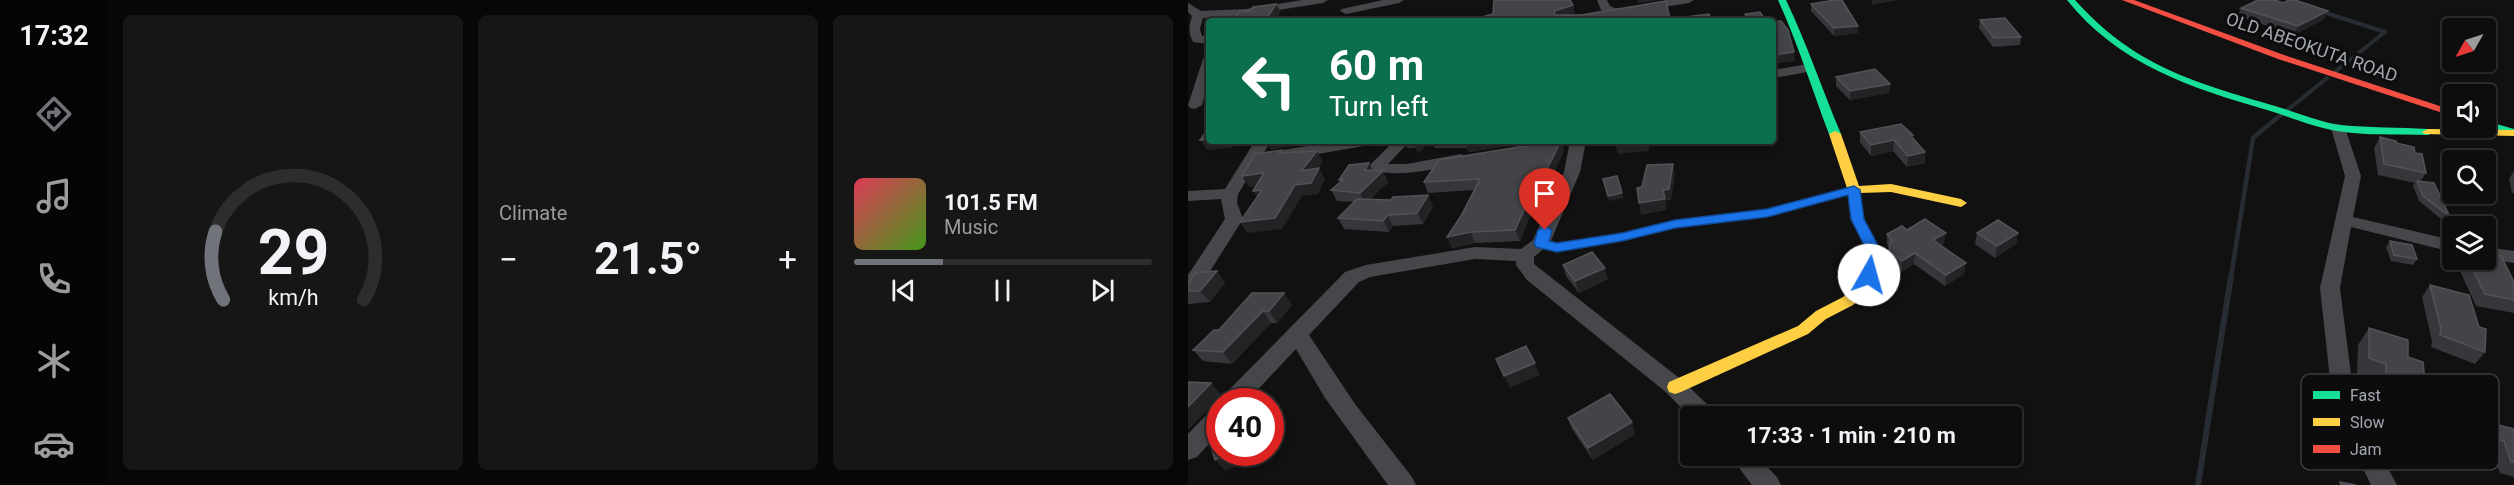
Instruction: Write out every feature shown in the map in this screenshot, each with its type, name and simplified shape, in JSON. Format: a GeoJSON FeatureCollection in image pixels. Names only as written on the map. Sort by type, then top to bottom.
{"type":"FeatureCollection","features":[{"type":"Feature","properties":{"kind":"main road"},"geometry":{"type":"LineString","coordinates":[[1676,387],[1803,330],[1821,315],[1848,301],[1860,290],[1869,275],[1874,251],[1857,219],[1854,190],[1826,109],[1808,68],[1801,41],[1782,0]]}},
{"type":"Feature","properties":{"kind":"main road"},"geometry":{"type":"LineString","coordinates":[[2071,0],[2095,27],[2129,53],[2156,68],[2202,88],[2338,128],[2444,133],[2514,133]]}},
{"type":"Feature","properties":{"kind":"main road","name":"OLD ABEOKUTA ROAD"},"geometry":{"type":"LineString","coordinates":[[2126,0],[2281,57],[2442,110]]}},
{"type":"Feature","properties":{"kind":"main road"},"geometry":{"type":"LineString","coordinates":[[2496,127],[2514,133]]}},
{"type":"Feature","properties":{"kind":"main road"},"geometry":{"type":"LineString","coordinates":[[1541,243],[1557,247],[1622,237],[1675,224],[1767,213],[1854,190],[1891,188],[1961,203]]}},
{"type":"Feature","properties":{"kind":"street"},"geometry":{"type":"LineString","coordinates":[[1188,6],[1198,15],[1246,12],[1323,0]]}},
{"type":"Feature","properties":{"kind":"street"},"geometry":{"type":"LineString","coordinates":[[1349,9],[1399,0]]}},
{"type":"Feature","properties":{"kind":"street"},"geometry":{"type":"LineString","coordinates":[[1602,0],[1605,8],[1604,15],[1689,0]]}},
{"type":"Feature","properties":{"kind":"street"},"geometry":{"type":"LineString","coordinates":[[1198,15],[1194,29],[1197,39],[1206,40]]}},
{"type":"Feature","properties":{"kind":"street"},"geometry":{"type":"LineString","coordinates":[[1776,73],[1808,68]]}},
{"type":"Feature","properties":{"kind":"street"},"geometry":{"type":"LineString","coordinates":[[1197,105],[1206,70]]}},
{"type":"Feature","properties":{"kind":"street"},"geometry":{"type":"LineString","coordinates":[[2338,128],[2353,176],[2330,288],[2340,374]]}},
{"type":"Feature","properties":{"kind":"street"},"geometry":{"type":"LineString","coordinates":[[1188,290],[1234,219],[1229,203],[1230,194],[1261,144]]}},
{"type":"Feature","properties":{"kind":"street"},"geometry":{"type":"LineString","coordinates":[[1252,159],[1345,144]]}},
{"type":"Feature","properties":{"kind":"street"},"geometry":{"type":"LineString","coordinates":[[1399,144],[1377,167],[1384,170],[1406,169],[1476,156]]}},
{"type":"Feature","properties":{"kind":"street"},"geometry":{"type":"LineString","coordinates":[[1245,388],[1352,277],[1366,271],[1475,253],[1525,255],[1541,243],[1572,172],[1574,144]]}},
{"type":"Feature","properties":{"kind":"street"},"geometry":{"type":"LineString","coordinates":[[1188,196],[1230,194]]}},
{"type":"Feature","properties":{"kind":"street"},"geometry":{"type":"LineString","coordinates":[[2343,220],[2442,244]]}},
{"type":"Feature","properties":{"kind":"street"},"geometry":{"type":"LineString","coordinates":[[2496,254],[2514,257]]}},
{"type":"Feature","properties":{"kind":"street"},"geometry":{"type":"LineString","coordinates":[[1525,255],[1525,265],[1534,275],[1676,387],[1694,406]]}},
{"type":"Feature","properties":{"kind":"street"},"geometry":{"type":"LineString","coordinates":[[1298,332],[1312,360],[1349,415],[1403,485]]}},
{"type":"Feature","properties":{"kind":"street"},"geometry":{"type":"LineString","coordinates":[[1188,450],[1206,431]]}},
{"type":"Feature","properties":{"kind":"street"},"geometry":{"type":"LineString","coordinates":[[1751,466],[1768,485]]}},
{"type":"Feature","properties":{"kind":"street"},"geometry":{"type":"LineString","coordinates":[[2376,470],[2384,485]]}},
{"type":"Feature","properties":{"kind":"building"},"geometry":{"type":"Polygon","coordinates":[[[1494,0],[1570,0],[1573,5],[1554,11],[1555,15],[1581,15],[1666,1],[1670,18],[1482,17],[1493,14],[1494,0]]]}},
{"type":"Feature","properties":{"kind":"building"},"geometry":{"type":"Polygon","coordinates":[[[1842,0],[1858,26],[1834,28],[1811,4],[1842,0]]]}},
{"type":"Feature","properties":{"kind":"building"},"geometry":{"type":"Polygon","coordinates":[[[2258,0],[2275,0],[2283,3],[2295,0],[2328,11],[2298,26],[2241,8],[2258,0]]]}},
{"type":"Feature","properties":{"kind":"building"},"geometry":{"type":"Polygon","coordinates":[[[1276,4],[1267,18],[1234,18],[1240,11],[1249,11],[1253,7],[1276,4]]]}},
{"type":"Feature","properties":{"kind":"building"},"geometry":{"type":"Polygon","coordinates":[[[1760,12],[1764,18],[1747,18],[1745,14],[1760,12]]]}},
{"type":"Feature","properties":{"kind":"building"},"geometry":{"type":"Polygon","coordinates":[[[1709,14],[1711,18],[1678,18],[1709,14]]]}},
{"type":"Feature","properties":{"kind":"building"},"geometry":{"type":"Polygon","coordinates":[[[2005,18],[2021,37],[1994,38],[1980,20],[2005,18]]]}},
{"type":"Feature","properties":{"kind":"building"},"geometry":{"type":"Polygon","coordinates":[[[1781,21],[1788,30],[1794,52],[1776,55],[1776,22],[1781,21]]]}},
{"type":"Feature","properties":{"kind":"building"},"geometry":{"type":"Polygon","coordinates":[[[1875,69],[1890,84],[1850,91],[1836,77],[1875,69]]]}},
{"type":"Feature","properties":{"kind":"building"},"geometry":{"type":"Polygon","coordinates":[[[1901,124],[1913,135],[1911,136],[1925,152],[1908,156],[1894,140],[1871,145],[1860,132],[1901,124]]]}},
{"type":"Feature","properties":{"kind":"building"},"geometry":{"type":"Polygon","coordinates":[[[2380,137],[2414,147],[2415,153],[2422,154],[2426,173],[2384,164],[2380,137]]]}},
{"type":"Feature","properties":{"kind":"building"},"geometry":{"type":"Polygon","coordinates":[[[1538,144],[1560,144],[1530,197],[1515,230],[1471,232],[1447,237],[1480,179],[1424,182],[1439,160],[1538,144]]]}},
{"type":"Feature","properties":{"kind":"building"},"geometry":{"type":"Polygon","coordinates":[[[1282,150],[1279,153],[1317,151],[1301,171],[1319,168],[1311,183],[1295,185],[1275,218],[1240,222],[1262,190],[1253,191],[1264,173],[1242,176],[1255,154],[1282,150]]]}},
{"type":"Feature","properties":{"kind":"building"},"geometry":{"type":"Polygon","coordinates":[[[1369,163],[1365,170],[1383,171],[1360,193],[1331,190],[1344,179],[1339,180],[1349,165],[1369,163]]]}},
{"type":"Feature","properties":{"kind":"building"},"geometry":{"type":"Polygon","coordinates":[[[1673,164],[1669,189],[1663,190],[1665,199],[1639,203],[1637,188],[1642,187],[1647,165],[1673,164]]]}},
{"type":"Feature","properties":{"kind":"building"},"geometry":{"type":"Polygon","coordinates":[[[1617,176],[1622,193],[1608,196],[1603,179],[1617,176]]]}},
{"type":"Feature","properties":{"kind":"building"},"geometry":{"type":"Polygon","coordinates":[[[2417,181],[2434,183],[2450,216],[2449,216],[2423,196],[2417,181]]]}},
{"type":"Feature","properties":{"kind":"building"},"geometry":{"type":"Polygon","coordinates":[[[1428,195],[1417,213],[1388,215],[1383,221],[1338,218],[1357,199],[1391,200],[1393,197],[1428,195]]]}},
{"type":"Feature","properties":{"kind":"building"},"geometry":{"type":"Polygon","coordinates":[[[1925,219],[1946,233],[1933,240],[1966,263],[1946,275],[1915,253],[1902,261],[1889,251],[1892,241],[1887,234],[1902,226],[1907,230],[1925,219]]]}},
{"type":"Feature","properties":{"kind":"building"},"geometry":{"type":"Polygon","coordinates":[[[1998,220],[2018,233],[1997,246],[1977,233],[1998,220]]]}},
{"type":"Feature","properties":{"kind":"building"},"geometry":{"type":"Polygon","coordinates":[[[2390,241],[2412,245],[2417,259],[2394,255],[2390,241]]]}},
{"type":"Feature","properties":{"kind":"building"},"geometry":{"type":"Polygon","coordinates":[[[1592,252],[1605,268],[1575,281],[1563,265],[1592,252]]]}},
{"type":"Feature","properties":{"kind":"building"},"geometry":{"type":"Polygon","coordinates":[[[2496,255],[2501,256],[2514,282],[2514,300],[2485,294],[2473,270],[2496,270],[2496,255]]]}},
{"type":"Feature","properties":{"kind":"building"},"geometry":{"type":"Polygon","coordinates":[[[1217,271],[1200,291],[1188,291],[1188,284],[1195,273],[1217,271]]]}},
{"type":"Feature","properties":{"kind":"building"},"geometry":{"type":"Polygon","coordinates":[[[2430,285],[2469,295],[2479,327],[2486,329],[2485,352],[2440,335],[2441,329],[2430,285]]]}},
{"type":"Feature","properties":{"kind":"building"},"geometry":{"type":"Polygon","coordinates":[[[1252,293],[1284,293],[1269,311],[1263,311],[1223,352],[1193,350],[1214,330],[1219,330],[1252,293]]]}},
{"type":"Feature","properties":{"kind":"building"},"geometry":{"type":"Polygon","coordinates":[[[2369,328],[2408,340],[2408,357],[2423,362],[2424,374],[2386,374],[2386,364],[2369,358],[2369,328]]]}},
{"type":"Feature","properties":{"kind":"building"},"geometry":{"type":"Polygon","coordinates":[[[1526,346],[1535,363],[1504,376],[1496,359],[1526,346]]]}},
{"type":"Feature","properties":{"kind":"building"},"geometry":{"type":"Polygon","coordinates":[[[1188,382],[1211,383],[1206,388],[1188,407],[1188,382]]]}},
{"type":"Feature","properties":{"kind":"building"},"geometry":{"type":"Polygon","coordinates":[[[1610,394],[1632,422],[1588,448],[1568,418],[1610,394]]]}},
{"type":"Feature","properties":{"kind":"building"},"geometry":{"type":"Polygon","coordinates":[[[2499,425],[2514,429],[2514,462],[2511,462],[2504,441],[2499,440],[2499,425]]]}},
{"type":"Feature","properties":{"kind":"waterway"},"geometry":{"type":"LineString","coordinates":[[2323,12],[2385,32],[2336,71]]}},
{"type":"Feature","properties":{"kind":"waterway"},"geometry":{"type":"LineString","coordinates":[[2275,120],[2327,78]]}},
{"type":"Feature","properties":{"kind":"waterway"},"geometry":{"type":"LineString","coordinates":[[2231,277],[2253,138],[2277,118]]}},
{"type":"Feature","properties":{"kind":"waterway"},"geometry":{"type":"LineString","coordinates":[[2198,485],[2231,276]]}},
{"type":"Feature","properties":{"kind":"traffic: fast"},"geometry":{"type":"LineString","coordinates":[[1782,0],[1801,41],[1808,68],[1835,134]]}},
{"type":"Feature","properties":{"kind":"traffic: fast"},"geometry":{"type":"LineString","coordinates":[[2071,0],[2095,27],[2129,53],[2156,68],[2202,88],[2338,128],[2428,132]]}},
{"type":"Feature","properties":{"kind":"traffic: fast"},"geometry":{"type":"LineString","coordinates":[[2496,127],[2514,132]]}},
{"type":"Feature","properties":{"kind":"traffic: slow"},"geometry":{"type":"LineString","coordinates":[[2428,132],[2514,133]]}},
{"type":"Feature","properties":{"kind":"traffic: slow"},"geometry":{"type":"LineString","coordinates":[[1675,387],[1803,330],[1821,315],[1848,301],[1860,290],[1869,275],[1874,251],[1857,219],[1853,187],[1835,134]]}},
{"type":"Feature","properties":{"kind":"traffic: slow"},"geometry":{"type":"LineString","coordinates":[[1541,243],[1557,247],[1622,237],[1675,224],[1767,213],[1854,190],[1891,188],[1961,203]]}},
{"type":"Feature","properties":{"kind":"traffic: jam"},"geometry":{"type":"LineString","coordinates":[[2126,0],[2281,57],[2442,110]]}},
{"type":"Feature","properties":{"kind":"route"},"geometry":{"type":"LineString","coordinates":[[1545,230],[1541,243],[1557,247],[1622,237],[1675,224],[1767,213],[1854,190],[1857,219],[1874,251],[1869,275]]}}]}
